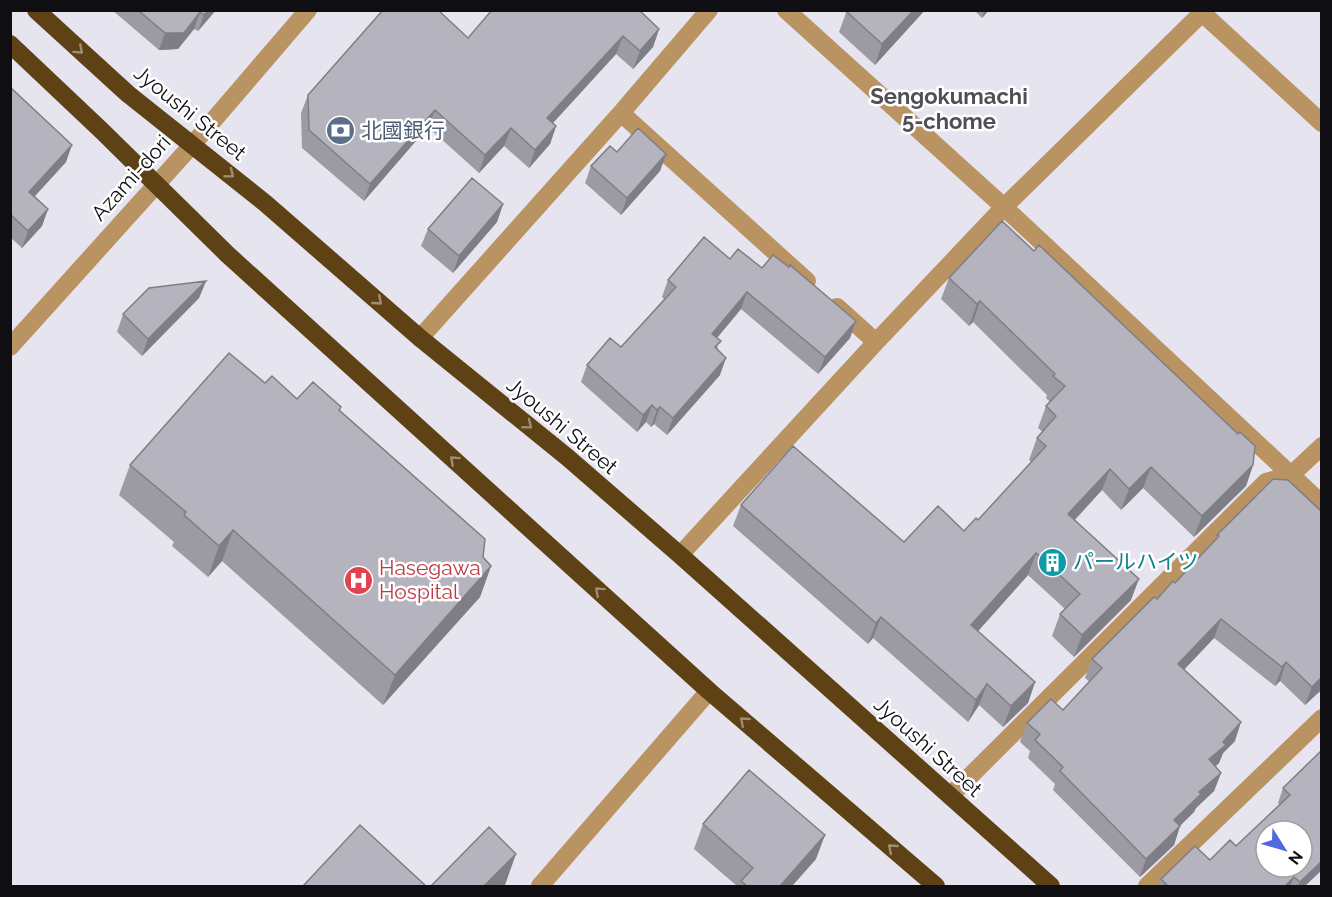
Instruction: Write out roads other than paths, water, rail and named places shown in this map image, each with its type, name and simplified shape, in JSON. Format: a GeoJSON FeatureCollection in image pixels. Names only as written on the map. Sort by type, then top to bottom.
{"type":"FeatureCollection","features":[{"type":"Feature","properties":{"kind":"highway","name":"Jyoushi Street"},"geometry":{"type":"LineString","coordinates":[[36,10],[128,94],[265,203],[420,338],[567,457],[1051,886]]}},
{"type":"Feature","properties":{"kind":"highway"},"geometry":{"type":"LineString","coordinates":[[10,44],[227,254],[709,691],[936,886]]}},
{"type":"Feature","properties":{"kind":"street","name":"Azami-dori"},"geometry":{"type":"LineString","coordinates":[[10,347],[193,144],[308,10]]}},
{"type":"Feature","properties":{"kind":"street"},"geometry":{"type":"LineString","coordinates":[[420,338],[621,113],[709,10]]}},
{"type":"Feature","properties":{"kind":"street"},"geometry":{"type":"LineString","coordinates":[[786,10],[1004,207],[1322,504]]}},
{"type":"Feature","properties":{"kind":"street"},"geometry":{"type":"LineString","coordinates":[[680,555],[1004,207],[1200,12],[1322,123]]}},
{"type":"Feature","properties":{"kind":"street"},"geometry":{"type":"LineString","coordinates":[[621,113],[876,342]]}},
{"type":"Feature","properties":{"kind":"street"},"geometry":{"type":"LineString","coordinates":[[950,796],[1266,482],[1291,475],[1322,446]]}},
{"type":"Feature","properties":{"kind":"street"},"geometry":{"type":"LineString","coordinates":[[540,886],[709,691]]}},
{"type":"Feature","properties":{"kind":"street"},"geometry":{"type":"LineString","coordinates":[[1147,886],[1322,718]]}},
{"type":"Feature","properties":{"kind":"place","name":"北國銀行"},"geometry":{"type":"Point","coordinates":[340,131]}},
{"type":"Feature","properties":{"kind":"place","name":"パールハイツ"},"geometry":{"type":"Point","coordinates":[1052,562]}},
{"type":"Feature","properties":{"kind":"place","name":"Hasegawa Hospital"},"geometry":{"type":"Point","coordinates":[358,580]}},
{"type":"Feature","properties":{"kind":"district","name":"Sengokumachi 5-chome"},"geometry":{"type":"Point","coordinates":[949,108]}}]}
